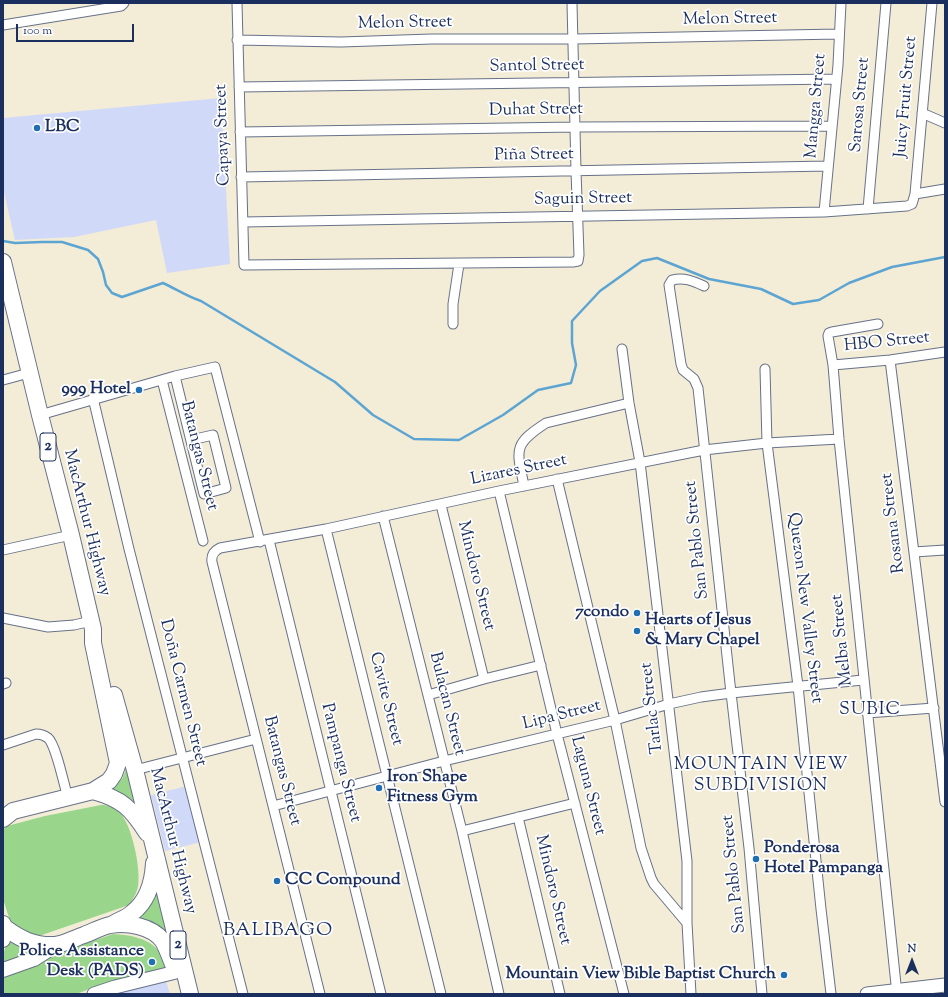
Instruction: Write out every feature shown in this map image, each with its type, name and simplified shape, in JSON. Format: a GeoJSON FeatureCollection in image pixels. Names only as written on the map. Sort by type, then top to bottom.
{"type":"FeatureCollection","features":[{"type":"Feature","properties":{"kind":"highway","name":"MacArthur Highway"},"geometry":{"type":"LineString","coordinates":[[3,264],[92,625],[94,643],[118,762],[114,774],[109,780],[93,791],[6,814]]}},
{"type":"Feature","properties":{"kind":"highway","name":"MacArthur Highway"},"geometry":{"type":"LineString","coordinates":[[92,625],[99,640],[135,770],[190,994]]}},
{"type":"Feature","properties":{"kind":"highway"},"geometry":{"type":"LineString","coordinates":[[93,791],[108,795],[124,804],[140,823],[154,848],[154,873],[147,897],[132,914],[110,925]]}},
{"type":"Feature","properties":{"kind":"highway","name":"2"},"geometry":{"type":"LineString","coordinates":[[3,930],[22,939],[56,945],[110,925],[145,928],[155,933],[162,940],[169,952],[176,972],[181,994]]}},
{"type":"Feature","properties":{"kind":"main road"},"geometry":{"type":"LineString","coordinates":[[3,970],[34,959],[56,945]]}},
{"type":"Feature","properties":{"kind":"main road"},"geometry":{"type":"LineString","coordinates":[[94,994],[115,987],[176,972]]}},
{"type":"Feature","properties":{"kind":"main road"},"geometry":{"type":"LineString","coordinates":[[867,994],[897,992],[945,985]]}},
{"type":"Feature","properties":{"kind":"street"},"geometry":{"type":"LineString","coordinates":[[3,25],[121,6],[124,3]]}},
{"type":"Feature","properties":{"kind":"street","name":"Capaya Street"},"geometry":{"type":"LineString","coordinates":[[237,3],[244,265],[459,264]]}},
{"type":"Feature","properties":{"kind":"street"},"geometry":{"type":"LineString","coordinates":[[453,324],[453,304],[459,264],[578,261],[572,3]]}},
{"type":"Feature","properties":{"kind":"street","name":"Mangga Street"},"geometry":{"type":"LineString","coordinates":[[824,212],[841,3]]}},
{"type":"Feature","properties":{"kind":"street","name":"Sarosa Street"},"geometry":{"type":"LineString","coordinates":[[868,210],[886,3]]}},
{"type":"Feature","properties":{"kind":"street","name":"Juicy Fruit Street"},"geometry":{"type":"LineString","coordinates":[[915,194],[932,3]]}},
{"type":"Feature","properties":{"kind":"street","name":"Melon Street"},"geometry":{"type":"LineString","coordinates":[[237,40],[341,42],[432,39],[574,39],[839,34]]}},
{"type":"Feature","properties":{"kind":"street","name":"Santol Street"},"geometry":{"type":"LineString","coordinates":[[239,87],[836,79]]}},
{"type":"Feature","properties":{"kind":"street"},"geometry":{"type":"LineString","coordinates":[[922,113],[945,122]]}},
{"type":"Feature","properties":{"kind":"street","name":"Duhat Street"},"geometry":{"type":"LineString","coordinates":[[240,132],[576,127],[832,126]]}},
{"type":"Feature","properties":{"kind":"street","name":"Piña Street"},"geometry":{"type":"LineString","coordinates":[[241,177],[828,166]]}},
{"type":"Feature","properties":{"kind":"street"},"geometry":{"type":"LineString","coordinates":[[915,194],[945,189]]}},
{"type":"Feature","properties":{"kind":"street","name":"Saguin Street"},"geometry":{"type":"LineString","coordinates":[[243,222],[824,212],[907,206],[912,204],[915,194]]}},
{"type":"Feature","properties":{"kind":"street","name":"San Pablo Street"},"geometry":{"type":"LineString","coordinates":[[704,286],[688,279],[678,278],[672,280],[670,285],[682,370],[694,379],[698,388],[749,848],[762,994]]}},
{"type":"Feature","properties":{"kind":"street","name":"Melba Street"},"geometry":{"type":"LineString","coordinates":[[878,324],[842,330],[830,333],[828,336],[833,365],[863,680],[897,992]]}},
{"type":"Feature","properties":{"kind":"street","name":"Tarlac Street"},"geometry":{"type":"LineString","coordinates":[[622,349],[628,403],[640,462],[687,861],[687,923],[691,994]]}},
{"type":"Feature","properties":{"kind":"street","name":"HBO Street"},"geometry":{"type":"LineString","coordinates":[[833,365],[890,360],[945,352]]}},
{"type":"Feature","properties":{"kind":"street","name":"Rosana Street"},"geometry":{"type":"LineString","coordinates":[[890,360],[945,802]]}},
{"type":"Feature","properties":{"kind":"street"},"geometry":{"type":"LineString","coordinates":[[40,414],[93,398],[215,367],[260,542]]}},
{"type":"Feature","properties":{"kind":"street","name":"Quezon New Valley Street"},"geometry":{"type":"LineString","coordinates":[[765,369],[768,443],[798,686],[831,994]]}},
{"type":"Feature","properties":{"kind":"street"},"geometry":{"type":"LineString","coordinates":[[3,380],[29,373]]}},
{"type":"Feature","properties":{"kind":"street"},"geometry":{"type":"LineString","coordinates":[[175,376],[204,494],[226,488],[213,435],[191,440]]}},
{"type":"Feature","properties":{"kind":"street","name":"Batangas Street"},"geometry":{"type":"LineString","coordinates":[[162,380],[203,541]]}},
{"type":"Feature","properties":{"kind":"street","name":"Doña Carmen Street"},"geometry":{"type":"LineString","coordinates":[[93,398],[129,549],[243,994]]}},
{"type":"Feature","properties":{"kind":"street"},"geometry":{"type":"LineString","coordinates":[[524,486],[518,453],[520,445],[525,438],[535,430],[546,423],[628,403]]}},
{"type":"Feature","properties":{"kind":"street","name":"Lizares Street"},"geometry":{"type":"LineString","coordinates":[[212,555],[217,549],[220,548],[326,529],[556,479],[704,450],[768,443],[839,439]]}},
{"type":"Feature","properties":{"kind":"street"},"geometry":{"type":"LineString","coordinates":[[556,479],[615,720],[641,848],[654,884],[687,923]]}},
{"type":"Feature","properties":{"kind":"street","name":"Laguna Street"},"geometry":{"type":"LineString","coordinates":[[499,491],[542,665],[557,734],[624,994]]}},
{"type":"Feature","properties":{"kind":"street","name":"Mindoro Street"},"geometry":{"type":"LineString","coordinates":[[441,505],[484,679]]}},
{"type":"Feature","properties":{"kind":"street","name":"Bulacan Street"},"geometry":{"type":"LineString","coordinates":[[383,516],[462,831],[499,994]]}},
{"type":"Feature","properties":{"kind":"street","name":"Cavite Street"},"geometry":{"type":"LineString","coordinates":[[326,529],[441,994]]}},
{"type":"Feature","properties":{"kind":"street"},"geometry":{"type":"LineString","coordinates":[[3,550],[71,535]]}},
{"type":"Feature","properties":{"kind":"street","name":"Pampanga Street"},"geometry":{"type":"LineString","coordinates":[[269,540],[381,994]]}},
{"type":"Feature","properties":{"kind":"street"},"geometry":{"type":"LineString","coordinates":[[914,552],[945,550]]}},
{"type":"Feature","properties":{"kind":"street","name":"Batangas Street"},"geometry":{"type":"LineString","coordinates":[[212,555],[212,562],[320,994]]}},
{"type":"Feature","properties":{"kind":"street"},"geometry":{"type":"LineString","coordinates":[[3,618],[48,627],[92,625]]}},
{"type":"Feature","properties":{"kind":"street"},"geometry":{"type":"LineString","coordinates":[[428,694],[542,665]]}},
{"type":"Feature","properties":{"kind":"street","name":"Lipa Street"},"geometry":{"type":"LineString","coordinates":[[273,806],[444,761],[615,720],[669,704],[701,697],[863,680]]}},
{"type":"Feature","properties":{"kind":"street"},"geometry":{"type":"LineString","coordinates":[[867,713],[934,708]]}},
{"type":"Feature","properties":{"kind":"street"},"geometry":{"type":"LineString","coordinates":[[3,745],[41,734],[48,737],[51,742],[68,798]]}},
{"type":"Feature","properties":{"kind":"street"},"geometry":{"type":"LineString","coordinates":[[135,770],[256,739]]}},
{"type":"Feature","properties":{"kind":"street"},"geometry":{"type":"LineString","coordinates":[[462,831],[575,803]]}},
{"type":"Feature","properties":{"kind":"street","name":"Mindoro Street"},"geometry":{"type":"LineString","coordinates":[[518,818],[560,994]]}},
{"type":"Feature","properties":{"kind":"shaded area"},"geometry":{"type":"Polygon","coordinates":[[[221,98],[230,264],[167,273],[156,220],[74,237],[15,240],[3,188],[3,118],[221,98]]]}},
{"type":"Feature","properties":{"kind":"shaded area"},"geometry":{"type":"Polygon","coordinates":[[[187,786],[201,842],[165,851],[151,795],[187,786]]]}},
{"type":"Feature","properties":{"kind":"shaded area"},"geometry":{"type":"Polygon","coordinates":[[[166,981],[170,994],[109,994],[166,981]]]}},
{"type":"Feature","properties":{"kind":"green space"},"geometry":{"type":"Polygon","coordinates":[[[126,769],[136,807],[109,791],[122,779],[126,769]]]}},
{"type":"Feature","properties":{"kind":"green space"},"geometry":{"type":"Polygon","coordinates":[[[101,805],[111,807],[120,813],[132,837],[137,859],[139,878],[137,891],[129,905],[36,937],[11,924],[3,899],[3,830],[7,826],[45,816],[101,805]]]}},
{"type":"Feature","properties":{"kind":"green space"},"geometry":{"type":"Polygon","coordinates":[[[155,884],[168,934],[140,922],[137,917],[155,884]]]}},
{"type":"Feature","properties":{"kind":"green space"},"geometry":{"type":"Polygon","coordinates":[[[113,934],[140,938],[152,944],[162,956],[166,969],[95,987],[76,994],[3,994],[3,972],[113,934]]]}},
{"type":"Feature","properties":{"kind":"green space"},"geometry":{"type":"Polygon","coordinates":[[[8,939],[21,948],[34,952],[3,963],[3,955],[8,939]]]}},
{"type":"Feature","properties":{"kind":"waterway"},"geometry":{"type":"LineString","coordinates":[[3,241],[15,243],[62,242],[88,250],[98,259],[106,285],[112,293],[122,297],[163,283],[201,301],[335,382],[373,415],[414,439],[459,440],[503,415],[538,390],[571,383],[576,365],[572,343],[572,321],[600,291],[642,261],[657,258],[709,279],[761,289],[793,304],[819,300],[849,283],[892,267],[945,257]]}},
{"type":"Feature","properties":{"kind":"place","name":"LBC"},"geometry":{"type":"Point","coordinates":[37,128]}},
{"type":"Feature","properties":{"kind":"place","name":"999 Hotel"},"geometry":{"type":"Point","coordinates":[139,390]}},
{"type":"Feature","properties":{"kind":"place","name":"7condo"},"geometry":{"type":"Point","coordinates":[637,613]}},
{"type":"Feature","properties":{"kind":"place","name":"Hearts of Jesus & Mary Chapel"},"geometry":{"type":"Point","coordinates":[637,631]}},
{"type":"Feature","properties":{"kind":"place","name":"Iron Shape Fitness Gym"},"geometry":{"type":"Point","coordinates":[379,788]}},
{"type":"Feature","properties":{"kind":"place","name":"Ponderosa Hotel Pampanga"},"geometry":{"type":"Point","coordinates":[756,859]}},
{"type":"Feature","properties":{"kind":"place","name":"CC Compound"},"geometry":{"type":"Point","coordinates":[277,881]}},
{"type":"Feature","properties":{"kind":"place","name":"Police Assistance Desk (PADS)"},"geometry":{"type":"Point","coordinates":[152,962]}},
{"type":"Feature","properties":{"kind":"place","name":"Mountain View Bible Baptist Church"},"geometry":{"type":"Point","coordinates":[784,975]}},
{"type":"Feature","properties":{"kind":"district","name":"SUBIC"},"geometry":{"type":"Point","coordinates":[870,711]}},
{"type":"Feature","properties":{"kind":"district","name":"MOUNTAIN VIEW SUBDIVISION"},"geometry":{"type":"Point","coordinates":[761,776]}},
{"type":"Feature","properties":{"kind":"district","name":"BALIBAGO"},"geometry":{"type":"Point","coordinates":[278,932]}}]}
